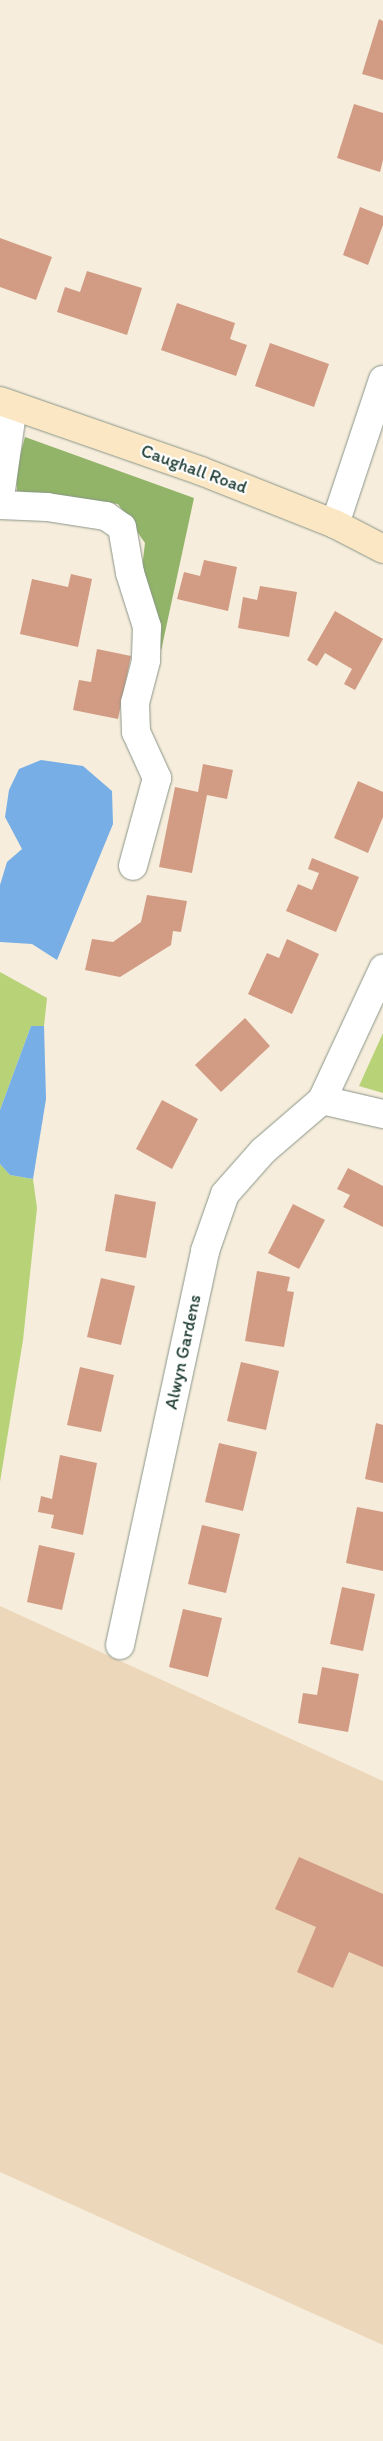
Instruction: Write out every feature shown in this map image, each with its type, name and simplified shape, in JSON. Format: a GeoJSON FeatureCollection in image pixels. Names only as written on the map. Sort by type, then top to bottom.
{"type":"FeatureCollection","features":[{"type":"Feature","properties":{"kind":"street"},"geometry":{"type":"LineString","coordinates":[[335,524],[383,380]]}},
{"type":"Feature","properties":{"kind":"street"},"geometry":{"type":"LineString","coordinates":[[0,497],[7,404]]}},
{"type":"Feature","properties":{"kind":"street","name":"Caughall Road"},"geometry":{"type":"LineString","coordinates":[[7,404],[201,470],[335,524],[383,548]]}},
{"type":"Feature","properties":{"kind":"street"},"geometry":{"type":"LineString","coordinates":[[0,506],[47,507],[106,516],[122,528],[130,572],[147,627],[146,661],[135,703],[136,732],[157,778],[133,866]]}},
{"type":"Feature","properties":{"kind":"street","name":"Alwyn Gardens"},"geometry":{"type":"LineString","coordinates":[[120,1645],[205,1251],[225,1194],[264,1151],[322,1100],[383,969]]}},
{"type":"Feature","properties":{"kind":"street"},"geometry":{"type":"LineString","coordinates":[[322,1100],[383,1114]]}},
{"type":"Feature","properties":{"kind":"shaded area"},"geometry":{"type":"Polygon","coordinates":[[[0,1606],[383,1781],[383,2345],[0,2172],[0,1606]]]}},
{"type":"Feature","properties":{"kind":"green space"},"geometry":{"type":"Polygon","coordinates":[[[25,437],[194,498],[161,651],[141,577],[145,543],[118,504],[17,491],[16,470],[25,437]]]}},
{"type":"Feature","properties":{"kind":"green space"},"geometry":{"type":"Polygon","coordinates":[[[0,972],[47,998],[44,1026],[31,1026],[0,1110],[0,972]]]}},
{"type":"Feature","properties":{"kind":"green space"},"geometry":{"type":"Polygon","coordinates":[[[383,1033],[383,1093],[359,1086],[383,1033]]]}},
{"type":"Feature","properties":{"kind":"green space"},"geometry":{"type":"Polygon","coordinates":[[[0,1164],[10,1175],[33,1179],[37,1208],[23,1340],[0,1482],[0,1164]]]}},
{"type":"Feature","properties":{"kind":"water"},"geometry":{"type":"Polygon","coordinates":[[[41,760],[83,766],[112,791],[113,824],[57,960],[32,944],[0,942],[0,885],[7,862],[22,849],[5,817],[9,790],[19,769],[41,760]]]}},
{"type":"Feature","properties":{"kind":"water"},"geometry":{"type":"Polygon","coordinates":[[[31,1026],[44,1026],[46,1099],[33,1179],[10,1175],[0,1164],[0,1110],[31,1026]]]}},
{"type":"Feature","properties":{"kind":"building"},"geometry":{"type":"Polygon","coordinates":[[[379,19],[383,21],[383,80],[362,74],[379,19]]]}},
{"type":"Feature","properties":{"kind":"building"},"geometry":{"type":"Polygon","coordinates":[[[354,104],[383,113],[383,160],[380,172],[337,158],[354,104]]]}},
{"type":"Feature","properties":{"kind":"building"},"geometry":{"type":"Polygon","coordinates":[[[360,207],[383,216],[383,225],[368,265],[343,255],[360,207]]]}},
{"type":"Feature","properties":{"kind":"building"},"geometry":{"type":"Polygon","coordinates":[[[0,238],[52,257],[36,300],[0,287],[0,238]]]}},
{"type":"Feature","properties":{"kind":"building"},"geometry":{"type":"Polygon","coordinates":[[[87,271],[142,288],[127,335],[57,312],[65,287],[80,292],[87,271]]]}},
{"type":"Feature","properties":{"kind":"building"},"geometry":{"type":"Polygon","coordinates":[[[177,303],[235,323],[230,339],[247,345],[236,376],[161,350],[177,303]]]}},
{"type":"Feature","properties":{"kind":"building"},"geometry":{"type":"Polygon","coordinates":[[[270,343],[329,364],[314,407],[255,386],[270,343]]]}},
{"type":"Feature","properties":{"kind":"building"},"geometry":{"type":"Polygon","coordinates":[[[204,560],[237,567],[228,611],[177,599],[184,572],[200,576],[204,560]]]}},
{"type":"Feature","properties":{"kind":"building"},"geometry":{"type":"Polygon","coordinates":[[[71,574],[92,579],[78,647],[20,634],[32,579],[68,587],[71,574]]]}},
{"type":"Feature","properties":{"kind":"building"},"geometry":{"type":"Polygon","coordinates":[[[260,586],[297,592],[289,637],[238,628],[243,597],[257,600],[260,586]]]}},
{"type":"Feature","properties":{"kind":"building"},"geometry":{"type":"Polygon","coordinates":[[[335,611],[383,639],[355,690],[344,684],[352,669],[325,653],[317,666],[307,660],[335,611]]]}},
{"type":"Feature","properties":{"kind":"building"},"geometry":{"type":"Polygon","coordinates":[[[97,649],[131,656],[118,719],[73,710],[79,680],[91,682],[97,649]]]}},
{"type":"Feature","properties":{"kind":"building"},"geometry":{"type":"Polygon","coordinates":[[[203,764],[233,770],[227,799],[207,795],[192,873],[159,867],[175,787],[198,792],[203,764]]]}},
{"type":"Feature","properties":{"kind":"building"},"geometry":{"type":"Polygon","coordinates":[[[358,781],[383,792],[383,817],[368,853],[334,838],[358,781]]]}},
{"type":"Feature","properties":{"kind":"building"},"geometry":{"type":"Polygon","coordinates":[[[312,858],[359,877],[336,932],[286,911],[298,884],[312,890],[319,873],[308,869],[312,858]]]}},
{"type":"Feature","properties":{"kind":"building"},"geometry":{"type":"Polygon","coordinates":[[[147,895],[187,901],[181,932],[173,931],[171,945],[120,977],[85,970],[92,939],[113,942],[141,922],[147,895]]]}},
{"type":"Feature","properties":{"kind":"building"},"geometry":{"type":"Polygon","coordinates":[[[287,939],[319,954],[292,1014],[248,994],[267,953],[279,958],[287,939]]]}},
{"type":"Feature","properties":{"kind":"building"},"geometry":{"type":"Polygon","coordinates":[[[245,1018],[270,1046],[221,1092],[195,1065],[245,1018]]]}},
{"type":"Feature","properties":{"kind":"building"},"geometry":{"type":"Polygon","coordinates":[[[162,1100],[198,1119],[172,1169],[136,1149],[162,1100]]]}},
{"type":"Feature","properties":{"kind":"building"},"geometry":{"type":"Polygon","coordinates":[[[348,1168],[383,1186],[383,1227],[343,1207],[350,1195],[337,1189],[348,1168]]]}},
{"type":"Feature","properties":{"kind":"building"},"geometry":{"type":"Polygon","coordinates":[[[115,1194],[156,1202],[146,1258],[105,1251],[115,1194]]]}},
{"type":"Feature","properties":{"kind":"building"},"geometry":{"type":"Polygon","coordinates":[[[293,1204],[325,1220],[299,1269],[268,1253],[293,1204]]]}},
{"type":"Feature","properties":{"kind":"building"},"geometry":{"type":"Polygon","coordinates":[[[257,1271],[290,1277],[287,1291],[294,1292],[284,1347],[245,1341],[257,1271]]]}},
{"type":"Feature","properties":{"kind":"building"},"geometry":{"type":"Polygon","coordinates":[[[101,1278],[135,1286],[121,1345],[87,1337],[101,1278]]]}},
{"type":"Feature","properties":{"kind":"building"},"geometry":{"type":"Polygon","coordinates":[[[241,1362],[279,1371],[266,1430],[227,1421],[241,1362]]]}},
{"type":"Feature","properties":{"kind":"building"},"geometry":{"type":"Polygon","coordinates":[[[80,1367],[114,1375],[101,1432],[67,1425],[80,1367]]]}},
{"type":"Feature","properties":{"kind":"building"},"geometry":{"type":"Polygon","coordinates":[[[376,1423],[383,1425],[383,1483],[365,1479],[376,1423]]]}},
{"type":"Feature","properties":{"kind":"building"},"geometry":{"type":"Polygon","coordinates":[[[219,1443],[257,1452],[243,1511],[205,1502],[219,1443]]]}},
{"type":"Feature","properties":{"kind":"building"},"geometry":{"type":"Polygon","coordinates":[[[60,1455],[97,1463],[83,1535],[51,1528],[54,1515],[38,1512],[41,1496],[52,1499],[60,1455]]]}},
{"type":"Feature","properties":{"kind":"building"},"geometry":{"type":"Polygon","coordinates":[[[357,1507],[383,1512],[383,1571],[346,1563],[357,1507]]]}},
{"type":"Feature","properties":{"kind":"building"},"geometry":{"type":"Polygon","coordinates":[[[202,1525],[240,1534],[226,1593],[188,1584],[202,1525]]]}},
{"type":"Feature","properties":{"kind":"building"},"geometry":{"type":"Polygon","coordinates":[[[39,1545],[75,1553],[62,1610],[27,1602],[39,1545]]]}},
{"type":"Feature","properties":{"kind":"building"},"geometry":{"type":"Polygon","coordinates":[[[342,1587],[375,1594],[363,1651],[330,1644],[342,1587]]]}},
{"type":"Feature","properties":{"kind":"building"},"geometry":{"type":"Polygon","coordinates":[[[183,1609],[222,1618],[208,1677],[169,1667],[183,1609]]]}},
{"type":"Feature","properties":{"kind":"building"},"geometry":{"type":"Polygon","coordinates":[[[322,1667],[359,1674],[348,1732],[298,1723],[303,1693],[317,1695],[322,1667]]]}},
{"type":"Feature","properties":{"kind":"building"},"geometry":{"type":"Polygon","coordinates":[[[299,1857],[383,1894],[383,1967],[349,1952],[333,1988],[297,1972],[316,1927],[275,1909],[299,1857]]]}}]}
